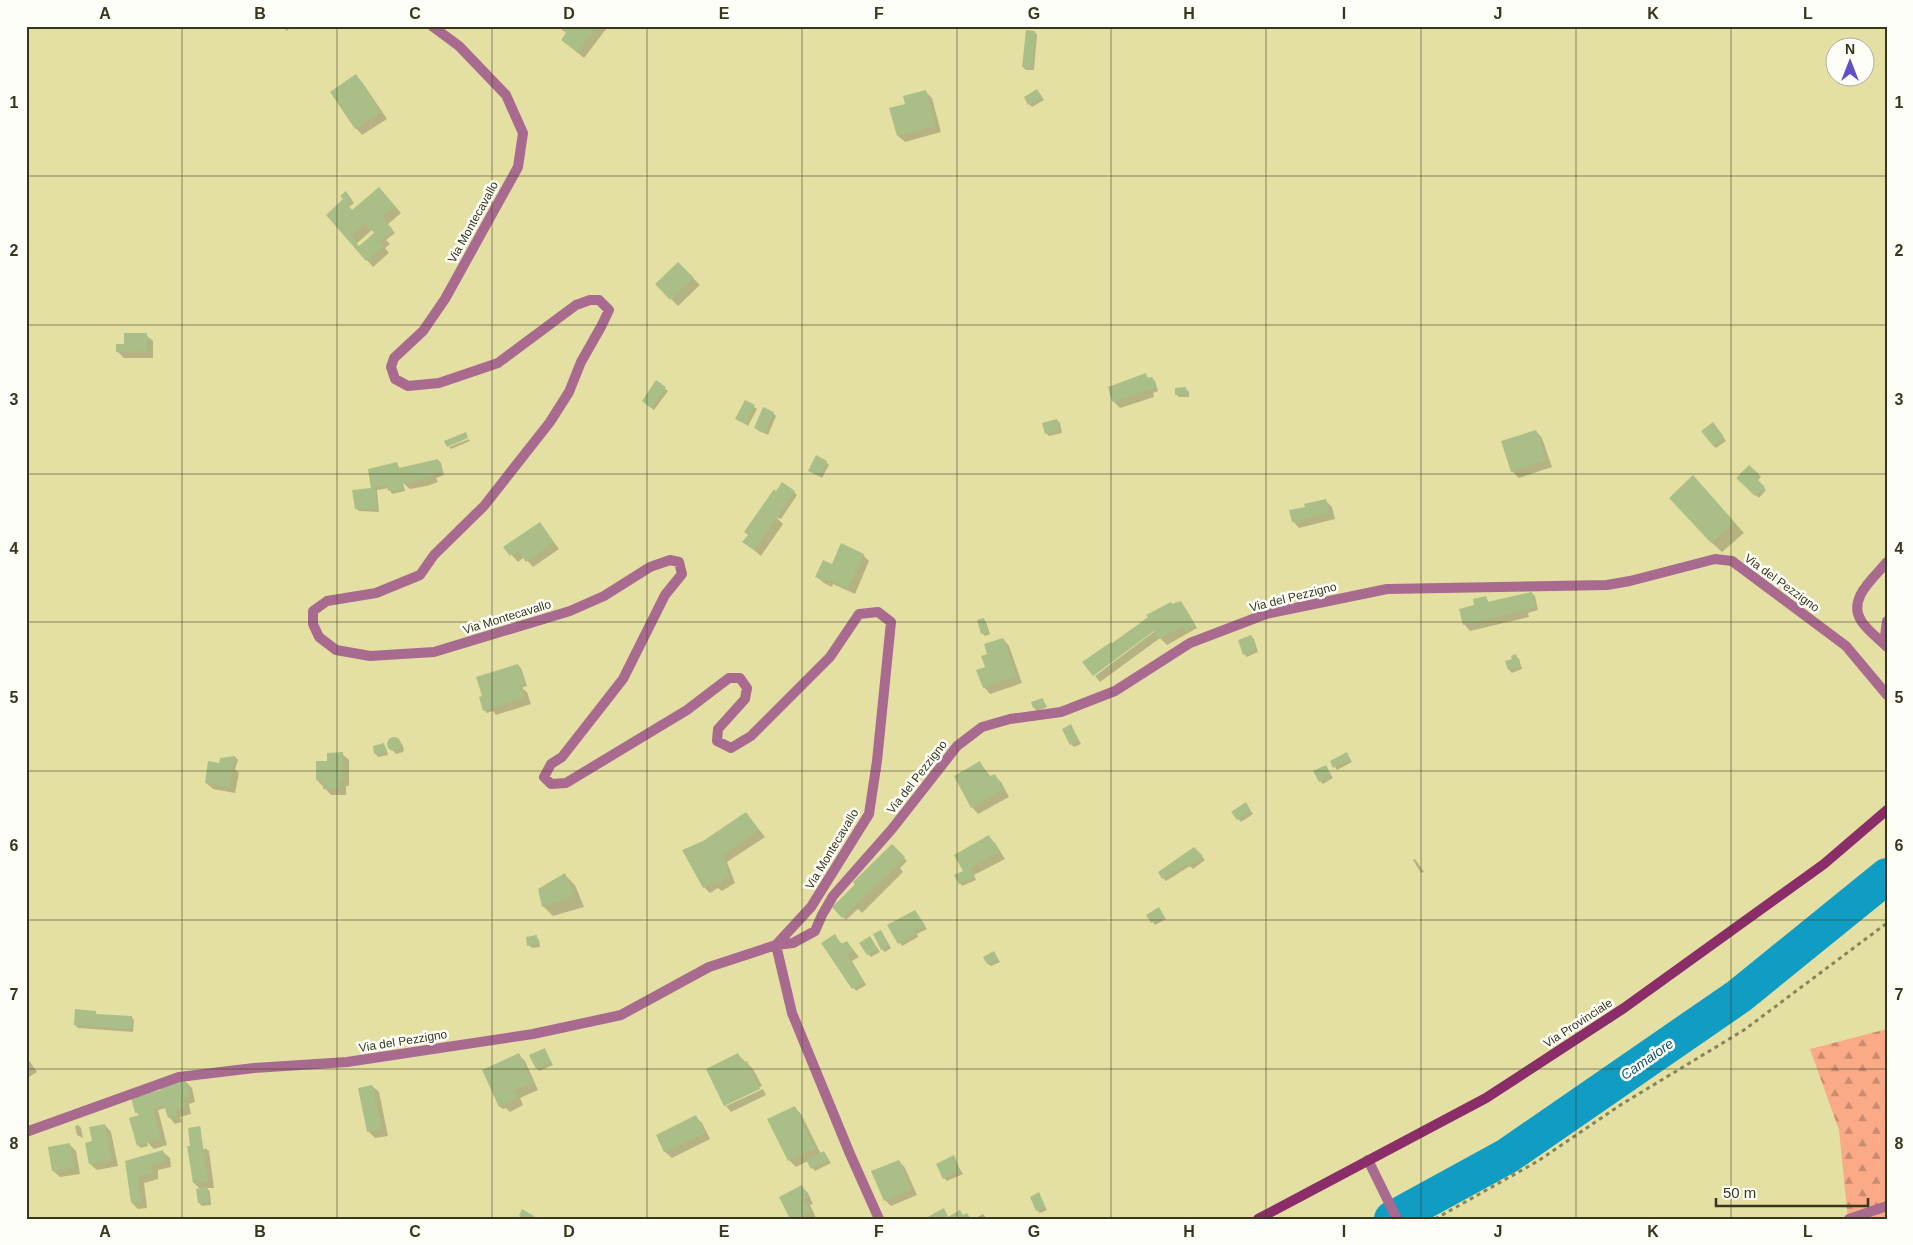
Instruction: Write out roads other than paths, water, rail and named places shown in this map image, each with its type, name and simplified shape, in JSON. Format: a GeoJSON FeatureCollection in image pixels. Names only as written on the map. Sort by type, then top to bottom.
{"type":"FeatureCollection","features":[{"type":"Feature","properties":{"kind":"main road","name":"Via Provinciale"},"geometry":{"type":"LineString","coordinates":[[1258,1219],[1486,1098],[1624,1008],[1824,864],[1887,810]]}},
{"type":"Feature","properties":{"kind":"street","name":"Via Montecavallo"},"geometry":{"type":"LineString","coordinates":[[432,26],[459,46],[506,96],[523,133],[518,167],[445,299],[423,331],[394,358],[390,367],[395,379],[408,386],[439,383],[498,363],[576,305],[590,300],[599,300],[609,310],[581,362],[569,392],[550,422],[484,506],[434,555],[420,574],[376,593],[327,601],[314,611],[313,624],[319,637],[336,650],[370,656],[434,652],[570,611],[604,596],[650,567],[670,560],[679,562],[682,574],[665,595],[623,679],[562,756],[550,764],[544,776],[552,784],[566,783],[687,710],[729,678],[740,678],[747,688],[745,699],[718,729],[717,741],[731,748],[752,736],[830,657],[859,614],[878,612],[891,622],[877,761],[869,814],[811,907],[776,945]]}},
{"type":"Feature","properties":{"kind":"street","name":"Via del Pezzigno"},"geometry":{"type":"LineString","coordinates":[[26,1132],[179,1077],[254,1068],[347,1062],[533,1034],[621,1015],[710,967],[776,945],[793,943],[814,931],[833,896],[892,829],[957,746],[982,727],[1010,718],[1061,712],[1115,691],[1190,643],[1266,614],[1387,590],[1606,585],[1630,581],[1715,559],[1732,561],[1846,646],[1887,695]]}},
{"type":"Feature","properties":{"kind":"street"},"geometry":{"type":"LineString","coordinates":[[1885,645],[1861,621],[1857,610],[1858,596],[1887,562]]}},
{"type":"Feature","properties":{"kind":"street"},"geometry":{"type":"LineString","coordinates":[[1885,645],[1887,621]]}},
{"type":"Feature","properties":{"kind":"street"},"geometry":{"type":"LineString","coordinates":[[776,945],[792,1013],[879,1219]]}},
{"type":"Feature","properties":{"kind":"street"},"geometry":{"type":"LineString","coordinates":[[1368,1160],[1397,1219]]}},
{"type":"Feature","properties":{"kind":"street"},"geometry":{"type":"LineString","coordinates":[[1849,1219],[1887,1206]]}},
{"type":"Feature","properties":{"kind":"waterway","name":"Camaiore"},"geometry":{"type":"LineString","coordinates":[[1392,1219],[1507,1156],[1739,996],[1887,876]]}}]}
